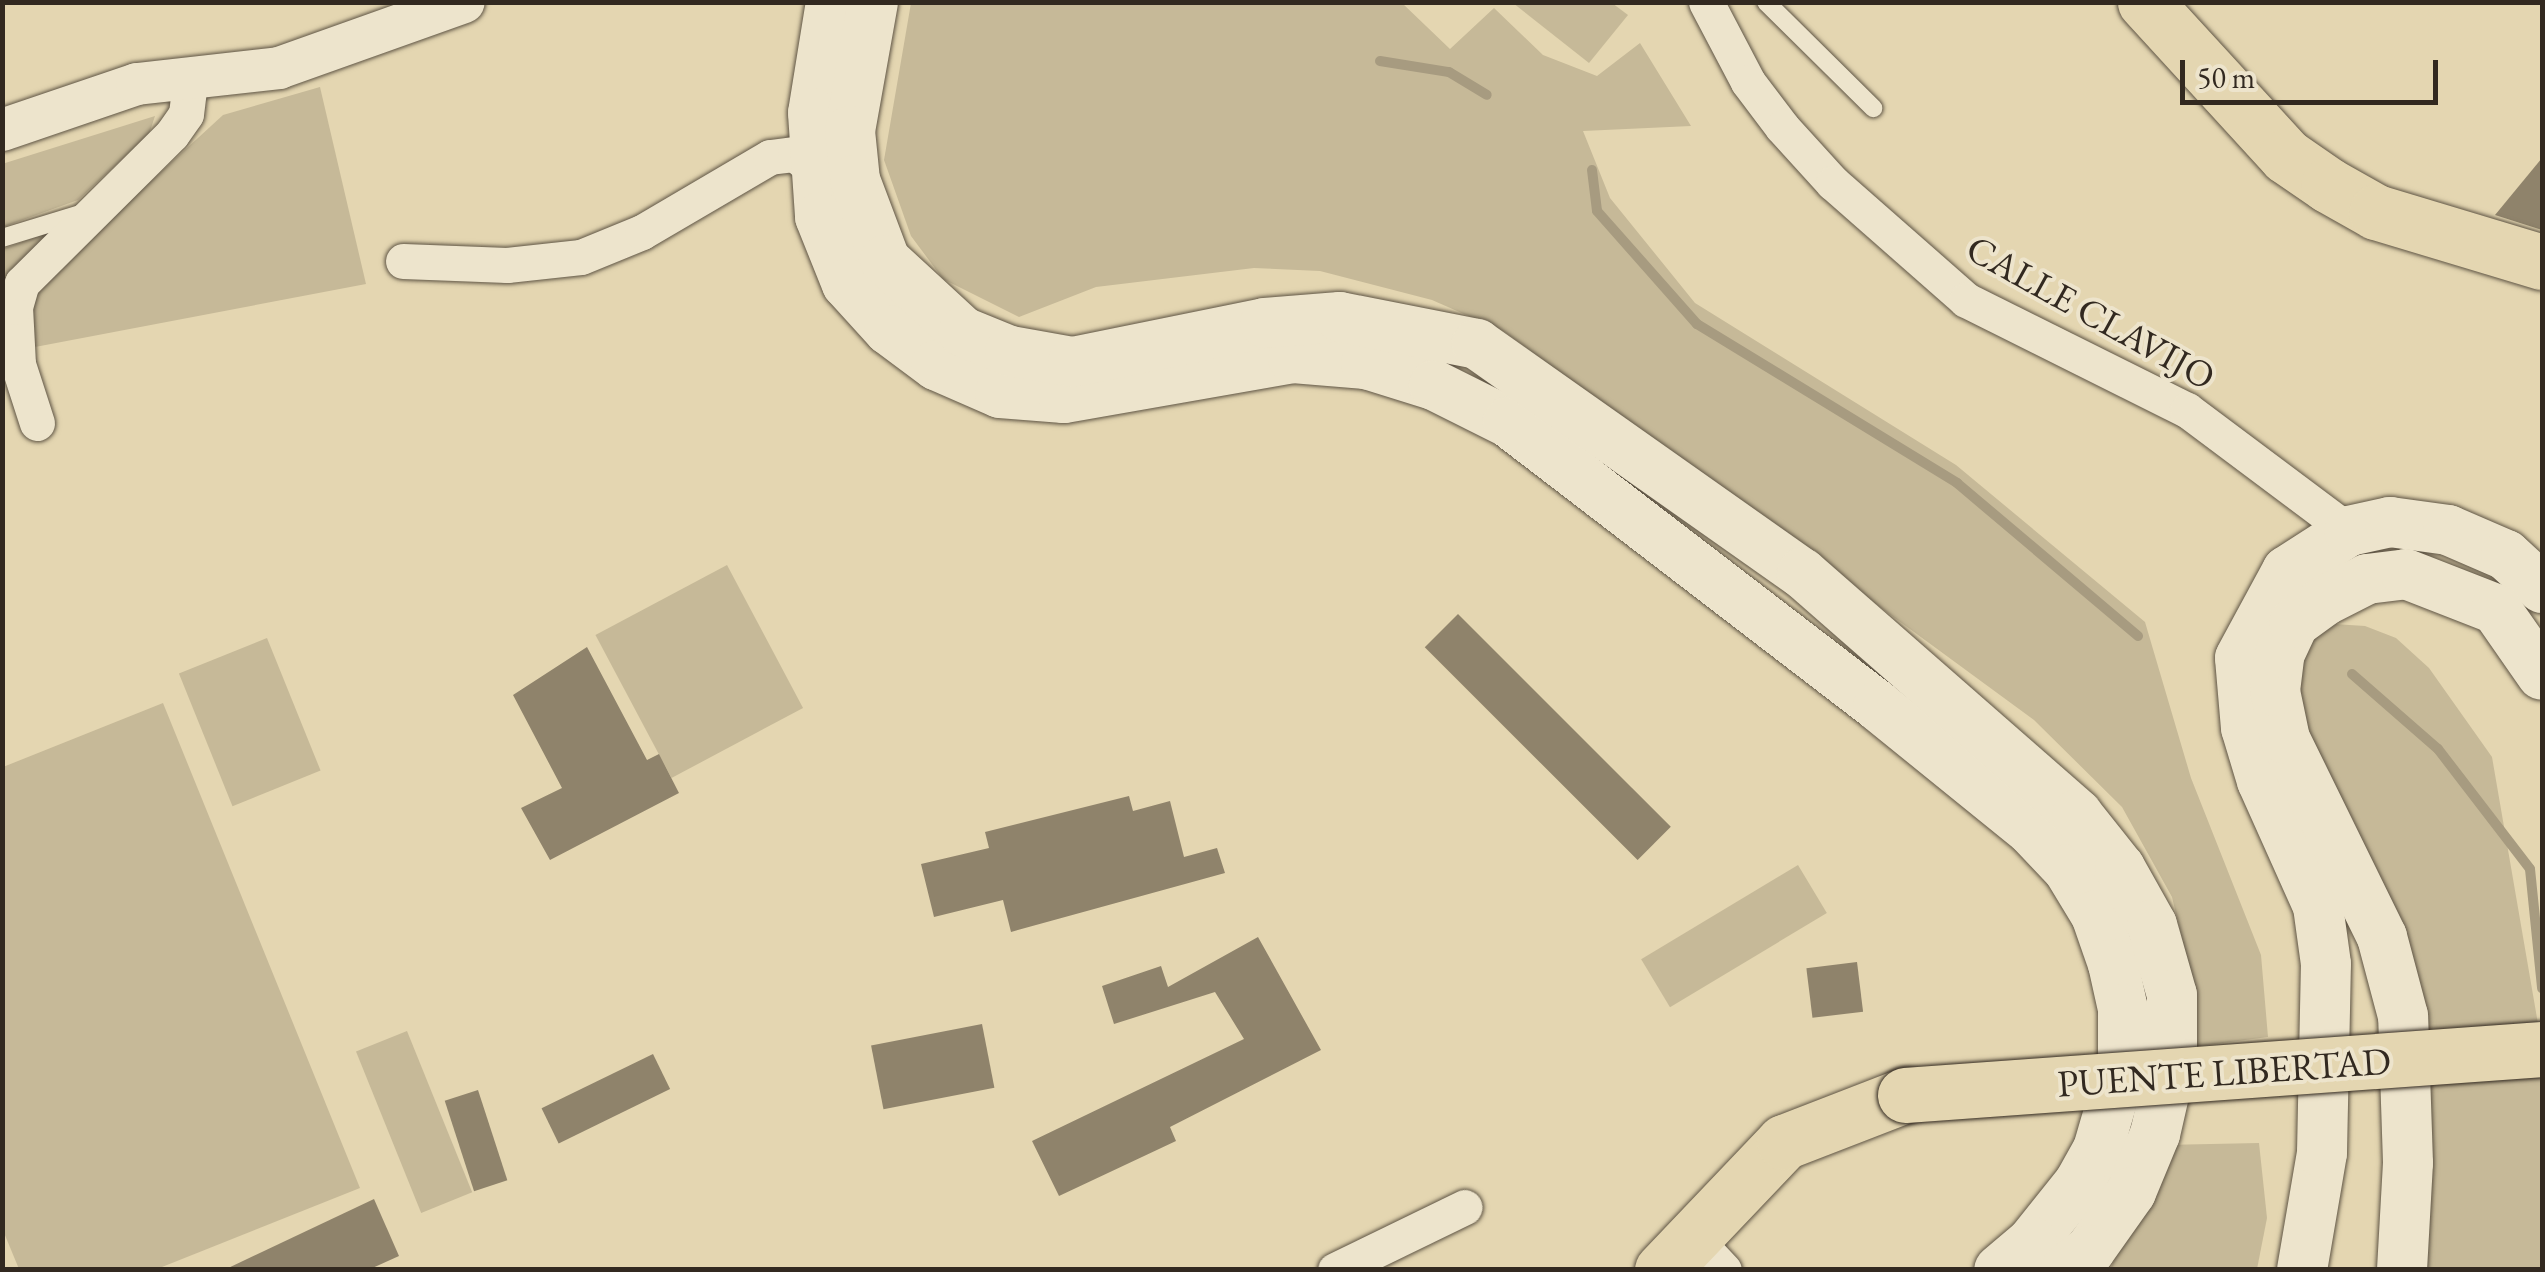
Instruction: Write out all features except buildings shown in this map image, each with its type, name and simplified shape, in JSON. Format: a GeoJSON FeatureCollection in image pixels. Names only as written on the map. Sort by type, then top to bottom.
{"type":"FeatureCollection","features":[{"type":"Feature","properties":{"kind":"main road"},"geometry":{"type":"LineString","coordinates":[[831,2],[813,113],[832,167],[886,260],[962,332],[1010,351],[1073,362],[1266,323],[1340,317],[1478,344],[1802,572],[2077,814],[2120,868],[2152,925],[2172,995],[2172,1060],[2155,1134],[2131,1192],[2090,1250],[2065,1270]]}},
{"type":"Feature","properties":{"kind":"main road"},"geometry":{"type":"LineString","coordinates":[[874,2],[850,131],[832,167],[820,218],[848,284],[889,330],[936,365],[1000,393],[1064,398],[1294,358],[1366,364],[1434,385],[1508,422],[2032,830],[2068,869],[2096,915],[2123,1009],[2123,1063],[2098,1148],[2080,1182],[2032,1242],[1999,1270]]}},
{"type":"Feature","properties":{"kind":"main road"},"geometry":{"type":"LineString","coordinates":[[2145,2],[2286,156],[2328,186],[2376,212],[2542,262]]}},
{"type":"Feature","properties":{"kind":"main road"},"geometry":{"type":"LineString","coordinates":[[2302,1270],[2322,1153],[2326,964],[2318,906],[2262,781],[2246,728],[2240,658],[2288,571],[2349,531],[2390,522],[2448,530],[2506,556],[2542,588]]}},
{"type":"Feature","properties":{"kind":"main road"},"geometry":{"type":"LineString","coordinates":[[2349,531],[2367,579]]}},
{"type":"Feature","properties":{"kind":"main road"},"geometry":{"type":"LineString","coordinates":[[2402,1270],[2402,1016],[2382,937],[2301,780],[2275,691],[2280,653],[2294,623],[2367,579],[2406,574],[2496,609],[2542,674]]}},
{"type":"Feature","properties":{"kind":"main road","name":"PUENTE LIBERTAD"},"geometry":{"type":"LineString","coordinates":[[1894,1111],[2542,1049]]}},
{"type":"Feature","properties":{"kind":"main road","name":"PUENTE LIBERTAD"},"geometry":{"type":"LineString","coordinates":[[1894,1111],[2542,1078]]}},
{"type":"Feature","properties":{"kind":"main road"},"geometry":{"type":"LineString","coordinates":[[1692,1258],[1784,1142],[1894,1111]]}},
{"type":"Feature","properties":{"kind":"street"},"geometry":{"type":"LineString","coordinates":[[2,130],[104,93],[279,68],[464,2]]}},
{"type":"Feature","properties":{"kind":"street","name":"CALLE CLAVIJO"},"geometry":{"type":"LineString","coordinates":[[1706,2],[1748,82],[1782,127],[1833,183],[1966,300],[2187,410],[2349,531]]}},
{"type":"Feature","properties":{"kind":"street"},"geometry":{"type":"LineString","coordinates":[[37,423],[18,364],[15,306],[22,282],[172,134],[186,114],[190,81]]}},
{"type":"Feature","properties":{"kind":"street"},"geometry":{"type":"LineString","coordinates":[[403,262],[506,266],[582,257],[642,232],[770,157],[794,154],[832,167]]}},
{"type":"Feature","properties":{"kind":"street"},"geometry":{"type":"LineString","coordinates":[[1335,1270],[1465,1207]]}},
{"type":"Feature","properties":{"kind":"lane"},"geometry":{"type":"LineString","coordinates":[[1766,2],[1873,108]]}},
{"type":"Feature","properties":{"kind":"lane"},"geometry":{"type":"LineString","coordinates":[[2,238],[100,208]]}},
{"type":"Feature","properties":{"kind":"shaded area"},"geometry":{"type":"Polygon","coordinates":[[[911,3],[1402,3],[1450,49],[1494,8],[1543,55],[1597,76],[1640,43],[1691,126],[1583,131],[1610,198],[1695,303],[1956,465],[2145,622],[2191,778],[2261,955],[2268,1037],[2192,1047],[2195,993],[2172,897],[2122,807],[2034,720],[1505,332],[1432,300],[1320,271],[1254,268],[1096,287],[1019,317],[943,279],[911,236],[884,160],[911,3]]]}},
{"type":"Feature","properties":{"kind":"shaded area"},"geometry":{"type":"Polygon","coordinates":[[[1513,3],[1612,3],[1628,15],[1589,63],[1513,3]]]}},
{"type":"Feature","properties":{"kind":"shaded area"},"geometry":{"type":"Polygon","coordinates":[[[320,87],[366,284],[35,347],[28,304],[40,283],[223,115],[320,87]]]}},
{"type":"Feature","properties":{"kind":"shaded area"},"geometry":{"type":"Polygon","coordinates":[[[155,116],[149,134],[78,200],[3,227],[2,164],[155,116]]]}},
{"type":"Feature","properties":{"kind":"shaded area"},"geometry":{"type":"Polygon","coordinates":[[[63,227],[3,294],[3,249],[63,227]]]}},
{"type":"Feature","properties":{"kind":"shaded area"},"geometry":{"type":"Polygon","coordinates":[[[727,565],[803,708],[671,778],[595,635],[727,565]]]}},
{"type":"Feature","properties":{"kind":"shaded area"},"geometry":{"type":"Polygon","coordinates":[[[2334,624],[2365,626],[2396,638],[2429,668],[2492,757],[2542,1047],[2542,1269],[2417,1269],[2390,973],[2274,671],[2298,640],[2334,624]]]}},
{"type":"Feature","properties":{"kind":"shaded area"},"geometry":{"type":"Polygon","coordinates":[[[267,638],[321,771],[232,806],[179,674],[267,638]]]}},
{"type":"Feature","properties":{"kind":"shaded area"},"geometry":{"type":"Polygon","coordinates":[[[163,703],[360,1188],[157,1269],[19,1269],[2,1228],[3,767],[163,703]]]}},
{"type":"Feature","properties":{"kind":"shaded area"},"geometry":{"type":"Polygon","coordinates":[[[1798,865],[1827,913],[1670,1007],[1641,959],[1798,865]]]}},
{"type":"Feature","properties":{"kind":"shaded area"},"geometry":{"type":"Polygon","coordinates":[[[407,1031],[472,1192],[421,1213],[356,1052],[407,1031]]]}},
{"type":"Feature","properties":{"kind":"shaded area"},"geometry":{"type":"Polygon","coordinates":[[[2259,1143],[2267,1218],[2257,1269],[2110,1270],[2163,1145],[2259,1143]]]}},
{"type":"Feature","properties":{"kind":"waterway"},"geometry":{"type":"LineString","coordinates":[[1380,61],[1449,72],[1487,95]]}},
{"type":"Feature","properties":{"kind":"waterway"},"geometry":{"type":"LineString","coordinates":[[1592,170],[1597,211],[1697,324],[1957,483],[2138,636]]}},
{"type":"Feature","properties":{"kind":"waterway"},"geometry":{"type":"LineString","coordinates":[[2352,674],[2438,749],[2530,869],[2542,988]]}}]}
